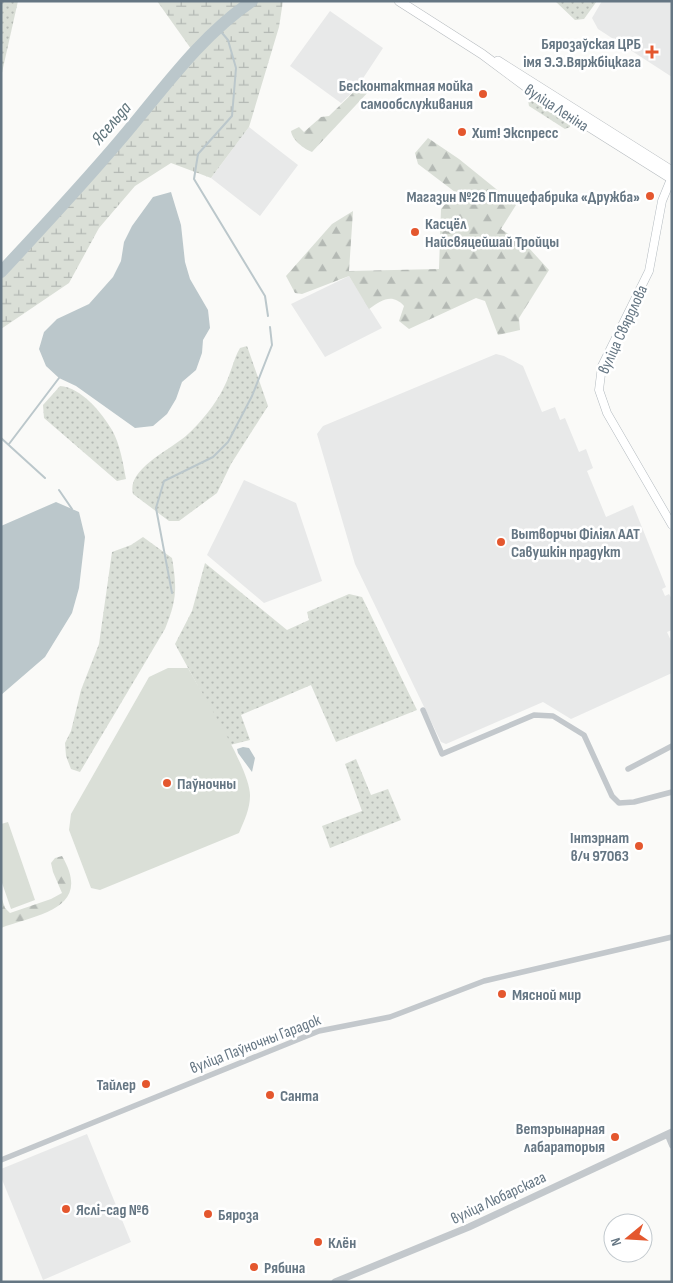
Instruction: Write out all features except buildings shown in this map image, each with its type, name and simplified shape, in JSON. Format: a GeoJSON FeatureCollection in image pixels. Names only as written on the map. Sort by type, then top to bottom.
{"type":"FeatureCollection","features":[{"type":"Feature","properties":{"kind":"main road"},"geometry":{"type":"LineString","coordinates":[[399,1],[482,54]]}},
{"type":"Feature","properties":{"kind":"main road","name":"вуліца Леніна"},"geometry":{"type":"LineString","coordinates":[[482,54],[492,57],[672,170]]}},
{"type":"Feature","properties":{"kind":"main road","name":"вуліца Леніна"},"geometry":{"type":"LineString","coordinates":[[482,54],[529,89],[672,179]]}},
{"type":"Feature","properties":{"kind":"main road","name":"вуліца Свярдлова"},"geometry":{"type":"LineString","coordinates":[[672,179],[662,201],[649,271],[602,366],[599,390],[607,413],[672,524]]}},
{"type":"Feature","properties":{"kind":"street"},"geometry":{"type":"LineString","coordinates":[[423,710],[442,754],[534,715],[553,716],[584,734],[612,796],[618,803],[634,802],[672,792]]}},
{"type":"Feature","properties":{"kind":"street"},"geometry":{"type":"LineString","coordinates":[[628,769],[672,746]]}},
{"type":"Feature","properties":{"kind":"street","name":"вуліца Паўночны Гарадок"},"geometry":{"type":"LineString","coordinates":[[1,1160],[319,1031],[390,1017],[484,981],[672,937]]}},
{"type":"Feature","properties":{"kind":"street"},"geometry":{"type":"LineString","coordinates":[[669,1133],[672,1146]]}},
{"type":"Feature","properties":{"kind":"street","name":"вуліца Любарскага"},"geometry":{"type":"LineString","coordinates":[[335,1282],[469,1227],[669,1133]]}},
{"type":"Feature","properties":{"kind":"shaded area","name":"Бярозаўская ЦРБ імя Э.Э.Вяржбіцкага"},"geometry":{"type":"Polygon","coordinates":[[[602,1],[672,1],[672,77],[598,29],[592,18],[602,1]]]}},
{"type":"Feature","properties":{"kind":"shaded area"},"geometry":{"type":"Polygon","coordinates":[[[330,11],[383,48],[356,89],[341,103],[290,66],[330,11]]]}},
{"type":"Feature","properties":{"kind":"shaded area"},"geometry":{"type":"Polygon","coordinates":[[[249,127],[298,165],[260,216],[211,178],[249,127]]]}},
{"type":"Feature","properties":{"kind":"shaded area"},"geometry":{"type":"Polygon","coordinates":[[[171,192],[181,225],[185,262],[190,279],[208,310],[210,328],[203,340],[202,353],[196,370],[182,382],[176,399],[167,414],[153,426],[135,428],[76,386],[59,378],[46,366],[39,349],[44,332],[57,319],[89,304],[113,277],[121,261],[124,242],[132,226],[153,197],[171,192]]]}},
{"type":"Feature","properties":{"kind":"shaded area"},"geometry":{"type":"Polygon","coordinates":[[[349,276],[382,328],[325,357],[291,304],[349,276]]]}},
{"type":"Feature","properties":{"kind":"shaded area","name":"Вытворчы Філіял ААТ Савушкін прадукт"},"geometry":{"type":"Polygon","coordinates":[[[496,354],[523,366],[542,412],[555,407],[560,420],[565,418],[579,452],[586,449],[593,468],[587,471],[606,517],[633,505],[666,587],[662,589],[665,596],[669,594],[672,599],[672,630],[667,632],[672,643],[672,673],[571,719],[543,702],[446,744],[441,742],[355,564],[317,434],[323,426],[496,354]]]}},
{"type":"Feature","properties":{"kind":"shaded area"},"geometry":{"type":"Polygon","coordinates":[[[244,480],[296,503],[322,581],[264,603],[207,555],[244,480]]]}},
{"type":"Feature","properties":{"kind":"shaded area"},"geometry":{"type":"Polygon","coordinates":[[[56,502],[79,512],[85,537],[79,588],[72,613],[45,657],[1,695],[1,526],[56,502]]]}},
{"type":"Feature","properties":{"kind":"shaded area"},"geometry":{"type":"Polygon","coordinates":[[[249,748],[255,758],[252,772],[238,753],[237,749],[249,748]]]}},
{"type":"Feature","properties":{"kind":"shaded area","name":"Яслі-сад №6"},"geometry":{"type":"Polygon","coordinates":[[[87,1134],[131,1242],[43,1280],[1,1177],[1,1169],[87,1134]]]}},
{"type":"Feature","properties":{"kind":"green space"},"geometry":{"type":"Polygon","coordinates":[[[1,1],[18,1],[1,77],[1,1]]]}},
{"type":"Feature","properties":{"kind":"green space"},"geometry":{"type":"Polygon","coordinates":[[[157,1],[283,1],[279,27],[249,127],[211,178],[171,163],[135,186],[99,228],[69,283],[1,329],[1,272],[120,140],[194,53],[157,1]]]}},
{"type":"Feature","properties":{"kind":"green space"},"geometry":{"type":"Polygon","coordinates":[[[555,1],[597,1],[584,19],[575,20],[555,1]]]}},
{"type":"Feature","properties":{"kind":"green space"},"geometry":{"type":"Polygon","coordinates":[[[362,84],[367,85],[370,90],[312,152],[296,141],[291,131],[299,127],[304,132],[321,117],[329,116],[362,84]]]}},
{"type":"Feature","properties":{"kind":"green space"},"geometry":{"type":"Polygon","coordinates":[[[534,96],[570,119],[570,127],[565,129],[529,106],[528,100],[534,96]]]}},
{"type":"Feature","properties":{"kind":"green space"},"geometry":{"type":"Polygon","coordinates":[[[428,138],[459,159],[516,205],[501,229],[528,247],[549,270],[519,318],[520,330],[498,335],[485,301],[476,298],[409,329],[399,321],[404,306],[400,302],[387,299],[369,309],[349,276],[302,294],[295,293],[286,276],[332,224],[353,211],[349,271],[439,269],[441,209],[455,192],[418,164],[415,153],[428,138]]]}},
{"type":"Feature","properties":{"kind":"green space"},"geometry":{"type":"Polygon","coordinates":[[[247,346],[268,406],[231,464],[217,493],[179,521],[169,521],[133,494],[136,476],[152,460],[180,441],[203,419],[221,393],[240,348],[247,346]]]}},
{"type":"Feature","properties":{"kind":"green space"},"geometry":{"type":"Polygon","coordinates":[[[60,386],[68,387],[83,396],[108,423],[119,447],[126,479],[117,481],[44,418],[43,405],[60,386]]]}},
{"type":"Feature","properties":{"kind":"green space"},"geometry":{"type":"Polygon","coordinates":[[[143,537],[172,558],[175,594],[172,610],[165,629],[80,772],[71,769],[66,756],[65,743],[71,731],[81,690],[99,644],[112,552],[131,545],[143,537]]]}},
{"type":"Feature","properties":{"kind":"green space"},"geometry":{"type":"Polygon","coordinates":[[[205,563],[287,630],[309,620],[307,612],[349,594],[362,597],[417,710],[336,742],[311,685],[241,715],[250,740],[230,745],[175,644],[192,611],[205,563]]]}},
{"type":"Feature","properties":{"kind":"green space","name":"Паўночны"},"geometry":{"type":"Polygon","coordinates":[[[168,668],[188,668],[225,732],[248,784],[250,801],[246,815],[239,833],[100,890],[91,888],[69,830],[71,814],[149,677],[168,668]]]}},
{"type":"Feature","properties":{"kind":"green space"},"geometry":{"type":"Polygon","coordinates":[[[356,759],[371,795],[388,789],[401,820],[330,848],[322,826],[362,811],[345,764],[356,759]]]}},
{"type":"Feature","properties":{"kind":"green space"},"geometry":{"type":"Polygon","coordinates":[[[8,822],[35,900],[11,909],[1,880],[1,824],[8,822]]]}},
{"type":"Feature","properties":{"kind":"green space"},"geometry":{"type":"Polygon","coordinates":[[[62,856],[70,874],[71,888],[66,898],[57,907],[45,913],[1,928],[1,896],[5,908],[10,913],[51,899],[62,893],[51,863],[55,858],[62,856]]]}},
{"type":"Feature","properties":{"kind":"waterway","name":"Ясельда"},"geometry":{"type":"LineString","coordinates":[[1,272],[92,173],[198,48],[233,15],[252,1]]}},
{"type":"Feature","properties":{"kind":"waterway"},"geometry":{"type":"LineString","coordinates":[[217,27],[228,40],[236,68],[232,116],[198,154],[194,179],[265,296],[268,316]]}},
{"type":"Feature","properties":{"kind":"waterway"},"geometry":{"type":"LineString","coordinates":[[172,593],[156,508],[164,481],[213,457],[228,442],[252,396],[272,345],[270,327]]}},
{"type":"Feature","properties":{"kind":"waterway"},"geometry":{"type":"LineString","coordinates":[[9,444],[59,378]]}},
{"type":"Feature","properties":{"kind":"waterway"},"geometry":{"type":"LineString","coordinates":[[1,438],[45,478]]}},
{"type":"Feature","properties":{"kind":"waterway"},"geometry":{"type":"LineString","coordinates":[[59,490],[72,509]]}},
{"type":"Feature","properties":{"kind":"place","name":"Бярозаўская ЦРБ імя Э.Э.Вяржбіцкага"},"geometry":{"type":"Point","coordinates":[652,52]}},
{"type":"Feature","properties":{"kind":"place","name":"Бесконтактная мойка самообслуживания"},"geometry":{"type":"Point","coordinates":[483,94]}},
{"type":"Feature","properties":{"kind":"place","name":"Хит! Экспресс"},"geometry":{"type":"Point","coordinates":[462,132]}},
{"type":"Feature","properties":{"kind":"place","name":"Магазин №26 Птицефабрика «Дружба»"},"geometry":{"type":"Point","coordinates":[650,196]}},
{"type":"Feature","properties":{"kind":"place","name":"Касцёл Найсвяцейшай Тройцы"},"geometry":{"type":"Point","coordinates":[415,232]}},
{"type":"Feature","properties":{"kind":"place","name":"Вытворчы Філіял ААТ Савушкін прадукт"},"geometry":{"type":"Point","coordinates":[501,542]}},
{"type":"Feature","properties":{"kind":"place","name":"Паўночны"},"geometry":{"type":"Point","coordinates":[167,783]}},
{"type":"Feature","properties":{"kind":"place","name":"Інтэрнат в/ч 97063"},"geometry":{"type":"Point","coordinates":[639,846]}},
{"type":"Feature","properties":{"kind":"place","name":"Мясной мир"},"geometry":{"type":"Point","coordinates":[502,994]}},
{"type":"Feature","properties":{"kind":"place","name":"Тайлер"},"geometry":{"type":"Point","coordinates":[146,1084]}},
{"type":"Feature","properties":{"kind":"place","name":"Санта"},"geometry":{"type":"Point","coordinates":[270,1095]}},
{"type":"Feature","properties":{"kind":"place","name":"Ветэрынарная лабараторыя"},"geometry":{"type":"Point","coordinates":[615,1137]}},
{"type":"Feature","properties":{"kind":"place","name":"Яслі-сад №6"},"geometry":{"type":"Point","coordinates":[66,1209]}},
{"type":"Feature","properties":{"kind":"place","name":"Бяроза"},"geometry":{"type":"Point","coordinates":[208,1214]}},
{"type":"Feature","properties":{"kind":"place","name":"Клён"},"geometry":{"type":"Point","coordinates":[318,1242]}},
{"type":"Feature","properties":{"kind":"place","name":"Рябина"},"geometry":{"type":"Point","coordinates":[254,1267]}}]}
